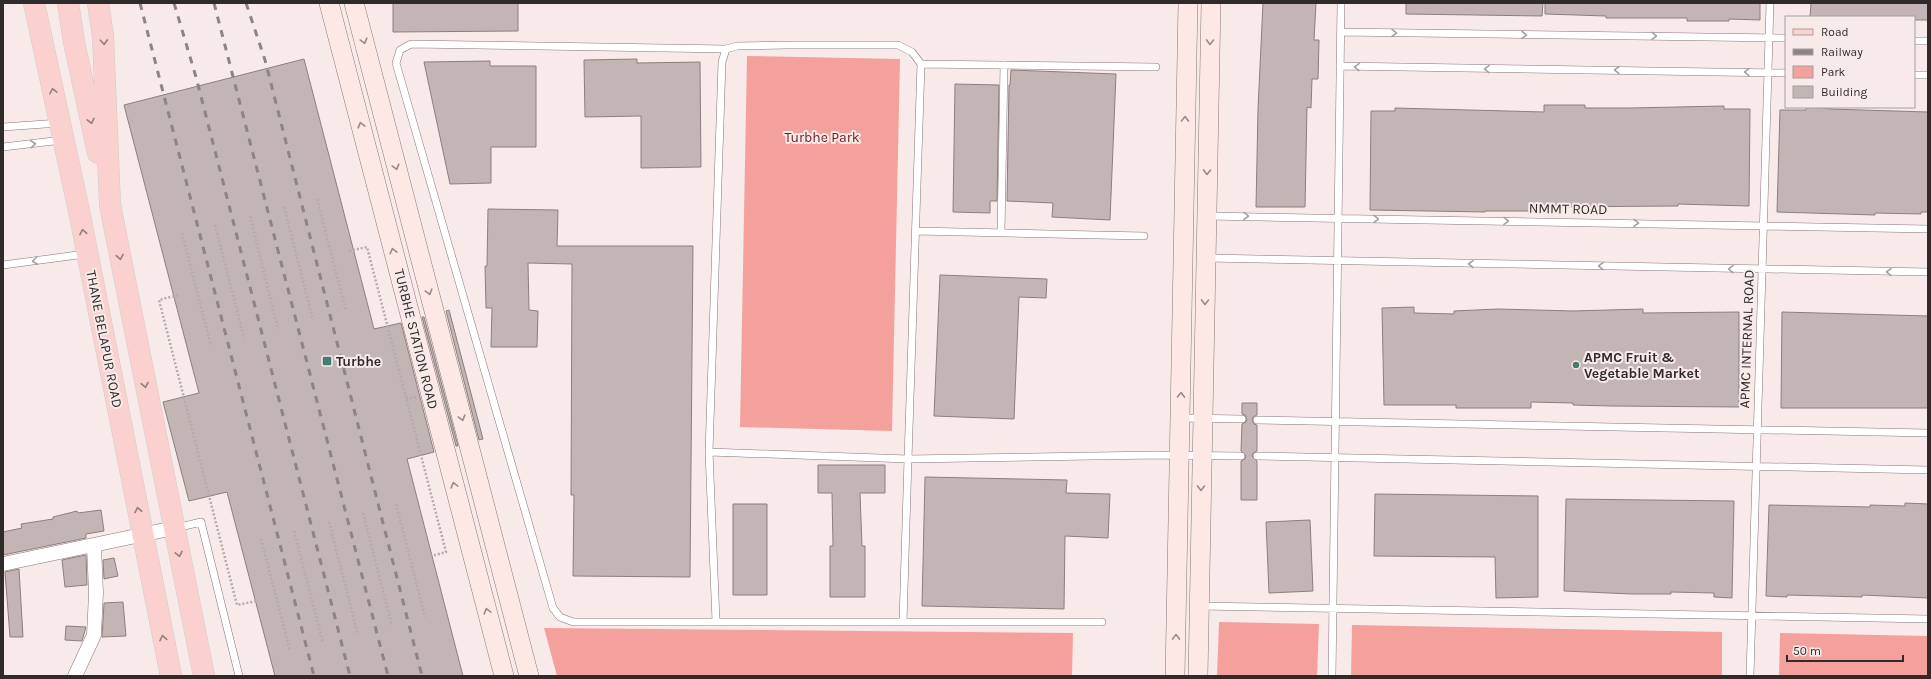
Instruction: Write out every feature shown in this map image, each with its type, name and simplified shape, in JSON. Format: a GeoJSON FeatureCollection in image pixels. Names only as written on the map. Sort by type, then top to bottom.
{"type":"FeatureCollection","features":[{"type":"Feature","properties":{"kind":"main road","name":"THANE BELAPUR ROAD"},"geometry":{"type":"LineString","coordinates":[[34,3],[87,254],[171,676]]}},
{"type":"Feature","properties":{"kind":"main road"},"geometry":{"type":"LineString","coordinates":[[68,3],[74,42],[110,205],[204,676]]}},
{"type":"Feature","properties":{"kind":"main road"},"geometry":{"type":"LineString","coordinates":[[98,3],[103,36],[110,205]]}},
{"type":"Feature","properties":{"kind":"street","name":"TURBHE STATION ROAD"},"geometry":{"type":"LineString","coordinates":[[329,3],[504,676]]}},
{"type":"Feature","properties":{"kind":"street","name":"TURBHE STATION ROAD"},"geometry":{"type":"LineString","coordinates":[[354,3],[529,676]]}},
{"type":"Feature","properties":{"kind":"street"},"geometry":{"type":"LineString","coordinates":[[1176,676],[1181,418],[1197,246],[1207,216],[1198,72],[1188,3]]}},
{"type":"Feature","properties":{"kind":"street"},"geometry":{"type":"LineString","coordinates":[[1198,676],[1203,418],[1197,246],[1198,72],[1211,3]]}},
{"type":"Feature","properties":{"kind":"street"},"geometry":{"type":"LineString","coordinates":[[368,151],[390,144]]}},
{"type":"Feature","properties":{"kind":"street"},"geometry":{"type":"LineString","coordinates":[[430,394],[454,387]]}},
{"type":"Feature","properties":{"kind":"street"},"geometry":{"type":"LineString","coordinates":[[3,564],[174,528]]}},
{"type":"Feature","properties":{"kind":"street"},"geometry":{"type":"LineString","coordinates":[[75,676],[94,635],[96,593],[94,546]]}},
{"type":"Feature","properties":{"kind":"street"},"geometry":{"type":"LineString","coordinates":[[495,644],[518,637]]}},
{"type":"Feature","properties":{"kind":"lane"},"geometry":{"type":"LineString","coordinates":[[1332,676],[1341,3]]}},
{"type":"Feature","properties":{"kind":"lane","name":"APMC INTERNAL ROAD"},"geometry":{"type":"LineString","coordinates":[[1750,676],[1770,3]]}},
{"type":"Feature","properties":{"kind":"lane"},"geometry":{"type":"LineString","coordinates":[[1341,32],[1785,38]]}},
{"type":"Feature","properties":{"kind":"lane"},"geometry":{"type":"LineString","coordinates":[[1915,40],[1928,41]]}},
{"type":"Feature","properties":{"kind":"lane"},"geometry":{"type":"LineString","coordinates":[[904,622],[921,64],[912,52],[898,45],[738,46],[726,49],[411,44],[400,50],[396,63],[553,608],[560,617],[573,622],[716,621],[904,622],[1102,622]]}},
{"type":"Feature","properties":{"kind":"lane"},"geometry":{"type":"LineString","coordinates":[[716,621],[709,452],[722,62],[726,49]]}},
{"type":"Feature","properties":{"kind":"lane"},"geometry":{"type":"LineString","coordinates":[[921,64],[1156,67]]}},
{"type":"Feature","properties":{"kind":"lane"},"geometry":{"type":"LineString","coordinates":[[1001,233],[1004,65]]}},
{"type":"Feature","properties":{"kind":"lane"},"geometry":{"type":"LineString","coordinates":[[1340,66],[1785,73]]}},
{"type":"Feature","properties":{"kind":"lane"},"geometry":{"type":"LineString","coordinates":[[1915,75],[1928,75]]}},
{"type":"Feature","properties":{"kind":"lane"},"geometry":{"type":"LineString","coordinates":[[3,126],[62,132]]}},
{"type":"Feature","properties":{"kind":"lane"},"geometry":{"type":"LineString","coordinates":[[3,147],[62,132]]}},
{"type":"Feature","properties":{"kind":"lane","name":"NMMT ROAD"},"geometry":{"type":"LineString","coordinates":[[1207,216],[1928,228]]}},
{"type":"Feature","properties":{"kind":"lane"},"geometry":{"type":"LineString","coordinates":[[916,231],[1144,236]]}},
{"type":"Feature","properties":{"kind":"lane"},"geometry":{"type":"LineString","coordinates":[[1197,246],[1338,261],[1928,272]]}},
{"type":"Feature","properties":{"kind":"lane"},"geometry":{"type":"LineString","coordinates":[[3,265],[87,254]]}},
{"type":"Feature","properties":{"kind":"lane"},"geometry":{"type":"LineString","coordinates":[[1181,418],[1242,419]]}},
{"type":"Feature","properties":{"kind":"lane"},"geometry":{"type":"LineString","coordinates":[[1257,420],[1928,432]]}},
{"type":"Feature","properties":{"kind":"lane"},"geometry":{"type":"LineString","coordinates":[[709,452],[908,458],[1180,455],[1241,456]]}},
{"type":"Feature","properties":{"kind":"lane"},"geometry":{"type":"LineString","coordinates":[[1257,456],[1928,470]]}},
{"type":"Feature","properties":{"kind":"lane"},"geometry":{"type":"LineString","coordinates":[[174,528],[200,522],[239,676]]}},
{"type":"Feature","properties":{"kind":"lane"},"geometry":{"type":"LineString","coordinates":[[1199,606],[1928,619]]}},
{"type":"Feature","properties":{"kind":"path"},"geometry":{"type":"LineString","coordinates":[[317,199],[346,311]]}},
{"type":"Feature","properties":{"kind":"path"},"geometry":{"type":"LineString","coordinates":[[284,207],[313,320]]}},
{"type":"Feature","properties":{"kind":"path"},"geometry":{"type":"LineString","coordinates":[[250,216],[278,329]]}},
{"type":"Feature","properties":{"kind":"path"},"geometry":{"type":"LineString","coordinates":[[215,225],[244,338]]}},
{"type":"Feature","properties":{"kind":"path"},"geometry":{"type":"LineString","coordinates":[[182,233],[211,346]]}},
{"type":"Feature","properties":{"kind":"path"},"geometry":{"type":"LineString","coordinates":[[349,251],[367,247],[446,552],[428,557]]}},
{"type":"Feature","properties":{"kind":"path"},"geometry":{"type":"LineString","coordinates":[[178,295],[159,300],[237,606],[257,601]]}},
{"type":"Feature","properties":{"kind":"path"},"geometry":{"type":"LineString","coordinates":[[396,504],[425,617]]}},
{"type":"Feature","properties":{"kind":"path"},"geometry":{"type":"LineString","coordinates":[[364,513],[392,626]]}},
{"type":"Feature","properties":{"kind":"path"},"geometry":{"type":"LineString","coordinates":[[329,522],[358,635]]}},
{"type":"Feature","properties":{"kind":"path"},"geometry":{"type":"LineString","coordinates":[[294,530],[323,643]]}},
{"type":"Feature","properties":{"kind":"path"},"geometry":{"type":"LineString","coordinates":[[261,539],[290,652]]}},
{"type":"Feature","properties":{"kind":"green space","name":"Turbhe Park"},"geometry":{"type":"Polygon","coordinates":[[[747,56],[900,59],[892,431],[740,427],[747,56]]]}},
{"type":"Feature","properties":{"kind":"green space"},"geometry":{"type":"Polygon","coordinates":[[[1219,622],[1319,624],[1317,676],[1217,676],[1219,622]]]}},
{"type":"Feature","properties":{"kind":"green space"},"geometry":{"type":"Polygon","coordinates":[[[1352,625],[1722,632],[1722,676],[1351,676],[1352,625]]]}},
{"type":"Feature","properties":{"kind":"green space"},"geometry":{"type":"Polygon","coordinates":[[[544,628],[1073,633],[1072,676],[557,676],[544,628]]]}},
{"type":"Feature","properties":{"kind":"green space"},"geometry":{"type":"Polygon","coordinates":[[[1780,633],[1928,636],[1928,676],[1779,676],[1780,633]]]}},
{"type":"Feature","properties":{"kind":"building"},"geometry":{"type":"Polygon","coordinates":[[[393,3],[518,3],[518,31],[393,32],[393,3]]]}},
{"type":"Feature","properties":{"kind":"building"},"geometry":{"type":"Polygon","coordinates":[[[1263,3],[1316,3],[1314,40],[1319,40],[1318,79],[1312,79],[1311,108],[1307,107],[1305,207],[1256,207],[1258,109],[1263,3]]]}},
{"type":"Feature","properties":{"kind":"building"},"geometry":{"type":"Polygon","coordinates":[[[1406,3],[1543,3],[1542,16],[1406,14],[1406,3]]]}},
{"type":"Feature","properties":{"kind":"building"},"geometry":{"type":"Polygon","coordinates":[[[1545,3],[1760,3],[1760,20],[1729,19],[1729,21],[1687,21],[1687,18],[1606,18],[1606,16],[1545,14],[1545,3]]]}},
{"type":"Feature","properties":{"kind":"building"},"geometry":{"type":"Polygon","coordinates":[[[1811,3],[1928,3],[1928,20],[1915,20],[1915,16],[1810,16],[1811,3]]]}},
{"type":"Feature","properties":{"kind":"building","name":"Turbhe"},"geometry":{"type":"Polygon","coordinates":[[[304,59],[374,329],[401,323],[434,452],[407,459],[463,676],[275,676],[227,492],[189,501],[163,402],[199,393],[124,105],[304,59]]]}},
{"type":"Feature","properties":{"kind":"building"},"geometry":{"type":"Polygon","coordinates":[[[637,59],[637,63],[700,62],[701,167],[641,168],[641,116],[585,117],[584,60],[637,59]]]}},
{"type":"Feature","properties":{"kind":"building"},"geometry":{"type":"Polygon","coordinates":[[[490,61],[490,66],[536,66],[536,147],[491,147],[491,183],[450,184],[424,62],[490,61]]]}},
{"type":"Feature","properties":{"kind":"building"},"geometry":{"type":"Polygon","coordinates":[[[1011,70],[1116,74],[1110,220],[1052,217],[1053,203],[1007,201],[1009,85],[1011,70]]]}},
{"type":"Feature","properties":{"kind":"building"},"geometry":{"type":"Polygon","coordinates":[[[955,84],[999,85],[997,201],[990,201],[990,213],[953,212],[955,84]]]}},
{"type":"Feature","properties":{"kind":"building"},"geometry":{"type":"Polygon","coordinates":[[[1544,105],[1585,105],[1585,108],[1724,106],[1724,109],[1750,109],[1749,206],[1678,204],[1678,206],[1532,207],[1532,211],[1485,212],[1370,210],[1371,111],[1395,111],[1395,108],[1544,112],[1544,105]]]}},
{"type":"Feature","properties":{"kind":"building"},"geometry":{"type":"Polygon","coordinates":[[[1807,108],[1829,108],[1928,112],[1928,212],[1921,212],[1921,214],[1875,213],[1875,215],[1777,212],[1780,110],[1806,110],[1807,108]]]}},
{"type":"Feature","properties":{"kind":"building"},"geometry":{"type":"Polygon","coordinates":[[[488,209],[558,210],[557,246],[693,246],[690,577],[573,576],[574,495],[571,495],[572,264],[528,263],[529,310],[538,311],[537,347],[491,347],[492,308],[486,308],[485,266],[487,266],[488,209]]]}},
{"type":"Feature","properties":{"kind":"building"},"geometry":{"type":"Polygon","coordinates":[[[940,275],[1047,279],[1046,298],[1019,297],[1014,419],[934,416],[940,275]]]}},
{"type":"Feature","properties":{"kind":"building"},"geometry":{"type":"Polygon","coordinates":[[[1414,307],[1414,313],[1454,314],[1454,311],[1498,309],[1573,311],[1643,309],[1643,313],[1739,312],[1739,407],[1611,406],[1531,402],[1531,408],[1456,408],[1456,405],[1384,405],[1382,308],[1414,307]]]}},
{"type":"Feature","properties":{"kind":"building"},"geometry":{"type":"Polygon","coordinates":[[[449,310],[483,439],[479,440],[446,311],[449,310]]]}},
{"type":"Feature","properties":{"kind":"building"},"geometry":{"type":"Polygon","coordinates":[[[1782,312],[1928,316],[1928,408],[1781,408],[1782,312]]]}},
{"type":"Feature","properties":{"kind":"building"},"geometry":{"type":"Polygon","coordinates":[[[422,317],[424,317],[458,446],[456,446],[422,317]]]}},
{"type":"Feature","properties":{"kind":"building"},"geometry":{"type":"Polygon","coordinates":[[[1242,403],[1257,403],[1257,415],[1253,417],[1252,420],[1254,424],[1257,425],[1257,451],[1253,453],[1252,456],[1257,461],[1257,500],[1241,500],[1241,461],[1245,459],[1246,456],[1241,451],[1242,424],[1246,422],[1247,419],[1245,415],[1242,414],[1242,403]]]}},
{"type":"Feature","properties":{"kind":"building"},"geometry":{"type":"Polygon","coordinates":[[[818,465],[885,465],[885,493],[860,493],[862,546],[865,546],[865,597],[830,597],[830,546],[833,546],[832,493],[818,493],[818,465]]]}},
{"type":"Feature","properties":{"kind":"building"},"geometry":{"type":"Polygon","coordinates":[[[925,477],[1067,480],[1066,493],[1110,494],[1108,538],[1065,536],[1064,609],[922,606],[925,477]]]}},
{"type":"Feature","properties":{"kind":"building"},"geometry":{"type":"Polygon","coordinates":[[[1375,494],[1538,496],[1538,597],[1496,598],[1495,557],[1374,556],[1375,494]]]}},
{"type":"Feature","properties":{"kind":"building"},"geometry":{"type":"Polygon","coordinates":[[[1566,499],[1734,501],[1732,598],[1714,597],[1714,593],[1671,592],[1671,594],[1632,594],[1564,591],[1566,499]]]}},
{"type":"Feature","properties":{"kind":"building"},"geometry":{"type":"Polygon","coordinates":[[[1905,503],[1928,504],[1928,598],[1862,595],[1862,597],[1787,595],[1787,597],[1766,596],[1769,505],[1870,507],[1870,505],[1905,506],[1905,503]]]}},
{"type":"Feature","properties":{"kind":"building"},"geometry":{"type":"Polygon","coordinates":[[[733,504],[767,504],[767,595],[733,595],[733,504]]]}},
{"type":"Feature","properties":{"kind":"building"},"geometry":{"type":"Polygon","coordinates":[[[101,510],[104,531],[86,534],[86,538],[3,555],[3,532],[22,528],[21,524],[53,519],[53,517],[77,511],[78,513],[101,510]]]}},
{"type":"Feature","properties":{"kind":"building"},"geometry":{"type":"Polygon","coordinates":[[[1310,520],[1313,591],[1269,593],[1266,522],[1310,520]]]}},
{"type":"Feature","properties":{"kind":"building"},"geometry":{"type":"Polygon","coordinates":[[[86,555],[87,585],[65,587],[62,560],[86,555]]]}},
{"type":"Feature","properties":{"kind":"building"},"geometry":{"type":"Polygon","coordinates":[[[114,558],[118,576],[104,579],[103,560],[114,558]]]}},
{"type":"Feature","properties":{"kind":"building"},"geometry":{"type":"Polygon","coordinates":[[[19,569],[23,637],[10,637],[5,572],[19,569]]]}},
{"type":"Feature","properties":{"kind":"building"},"geometry":{"type":"Polygon","coordinates":[[[123,602],[126,636],[102,637],[104,603],[123,602]]]}},
{"type":"Feature","properties":{"kind":"building"},"geometry":{"type":"Polygon","coordinates":[[[66,626],[86,627],[82,641],[65,640],[66,626]]]}},
{"type":"Feature","properties":{"kind":"railway"},"geometry":{"type":"LineString","coordinates":[[140,3],[314,676]]}},
{"type":"Feature","properties":{"kind":"railway"},"geometry":{"type":"LineString","coordinates":[[174,3],[196,77],[350,676]]}},
{"type":"Feature","properties":{"kind":"railway"},"geometry":{"type":"LineString","coordinates":[[214,3],[388,676]]}},
{"type":"Feature","properties":{"kind":"railway"},"geometry":{"type":"LineString","coordinates":[[246,3],[265,60],[422,676]]}},
{"type":"Feature","properties":{"kind":"place","name":"Turbhe"},"geometry":{"type":"Point","coordinates":[327,361]}},
{"type":"Feature","properties":{"kind":"place","name":"APMC Fruit & Vegetable Market"},"geometry":{"type":"Point","coordinates":[1576,365]}}]}
